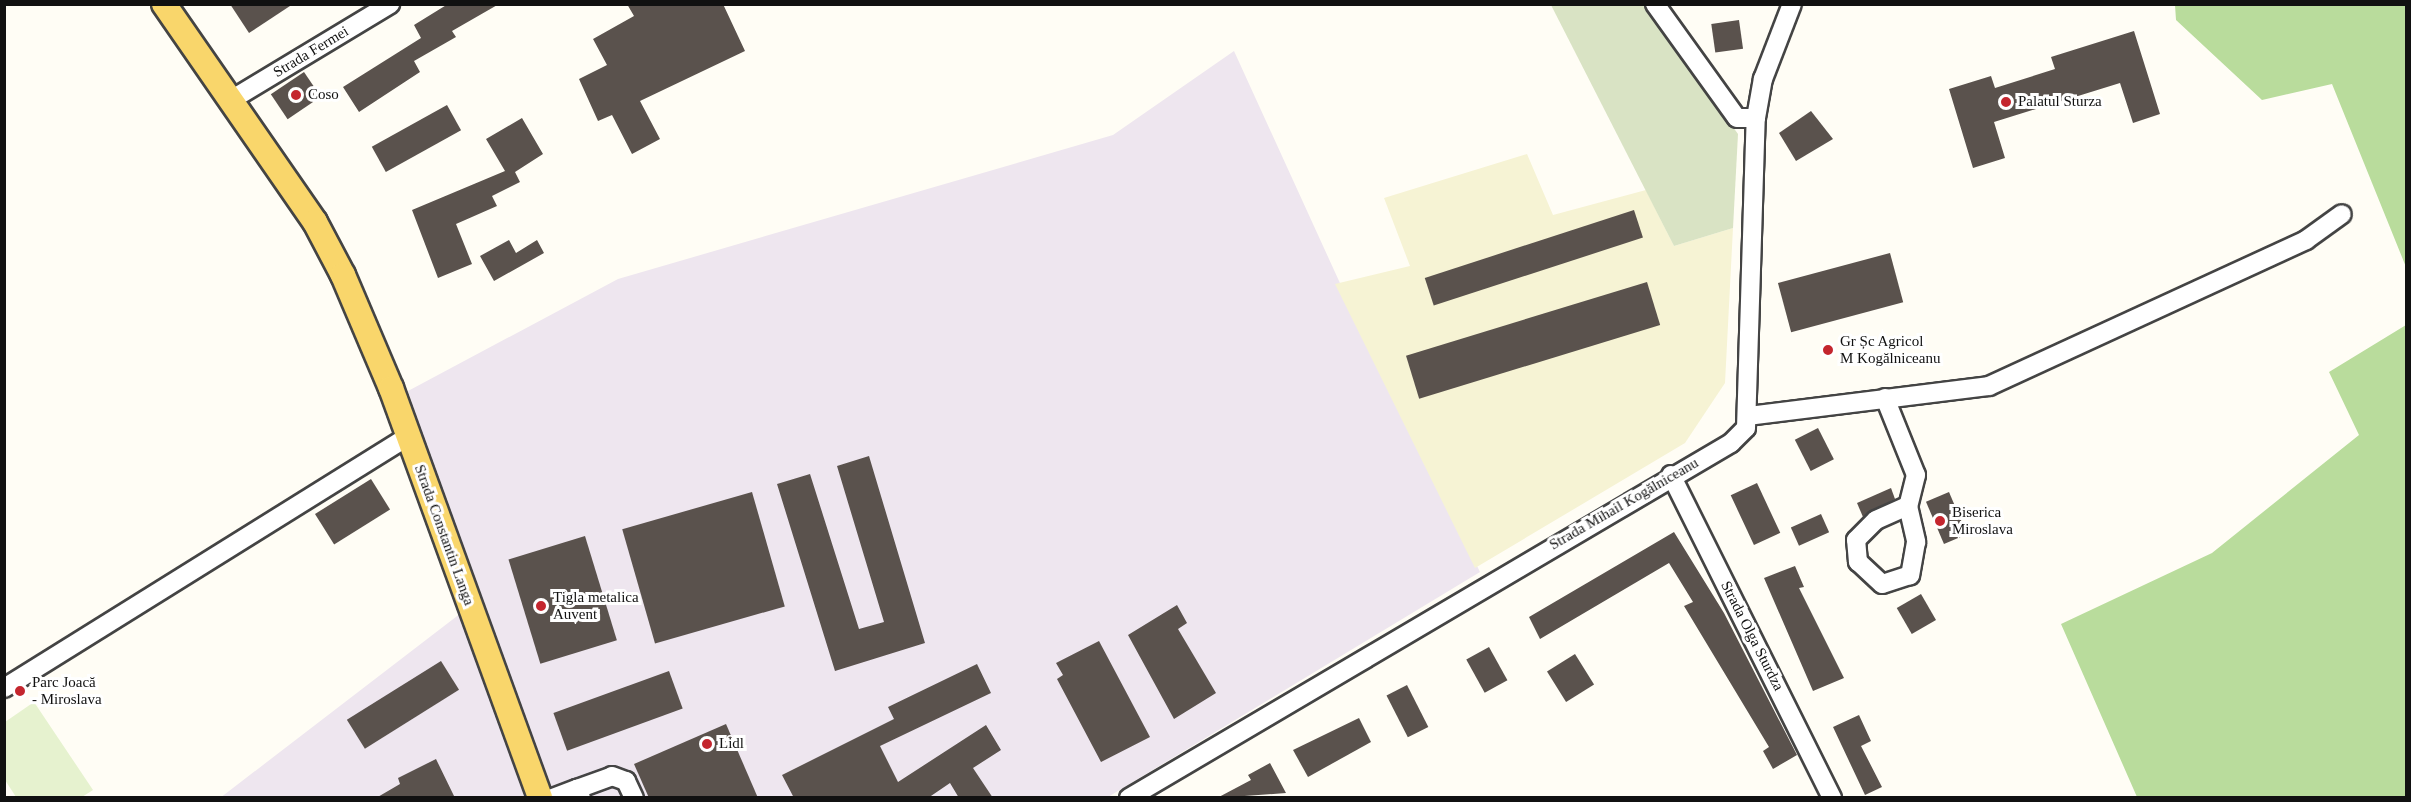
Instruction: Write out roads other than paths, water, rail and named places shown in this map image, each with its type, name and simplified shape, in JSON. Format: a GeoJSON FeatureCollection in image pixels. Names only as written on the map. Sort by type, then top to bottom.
{"type":"FeatureCollection","features":[{"type":"Feature","properties":{"kind":"main road","name":"Strada Constantin Langa"},"geometry":{"type":"LineString","coordinates":[[164,4],[315,222],[344,275],[408,437],[540,798]]}},
{"type":"Feature","properties":{"kind":"street","name":"Strada Fermei"},"geometry":{"type":"LineString","coordinates":[[231,100],[390,4]]}},
{"type":"Feature","properties":{"kind":"street"},"geometry":{"type":"LineString","coordinates":[[1655,4],[1737,118],[1756,118]]}},
{"type":"Feature","properties":{"kind":"street","name":"Strada Mihail Kogălniceanu"},"geometry":{"type":"LineString","coordinates":[[1129,798],[1671,475],[1731,443],[1746,428],[1756,118],[1763,79],[1792,4]]}},
{"type":"Feature","properties":{"kind":"street"},"geometry":{"type":"LineString","coordinates":[[1748,416],[1989,386],[2306,240],[2342,214]]}},
{"type":"Feature","properties":{"kind":"street"},"geometry":{"type":"LineString","coordinates":[[1885,398],[1916,475],[1908,506]]}},
{"type":"Feature","properties":{"kind":"street"},"geometry":{"type":"LineString","coordinates":[[4,688],[408,437]]}},
{"type":"Feature","properties":{"kind":"street","name":"Strada Olga Sturdza"},"geometry":{"type":"LineString","coordinates":[[1671,475],[1832,798]]}},
{"type":"Feature","properties":{"kind":"street"},"geometry":{"type":"LineString","coordinates":[[553,798],[579,794],[620,777],[634,798]]}},
{"type":"Feature","properties":{"kind":"place","name":"Coso"},"geometry":{"type":"Point","coordinates":[296,95]}},
{"type":"Feature","properties":{"kind":"place","name":"Palatul Sturza"},"geometry":{"type":"Point","coordinates":[2006,102]}},
{"type":"Feature","properties":{"kind":"place","name":"Gr Șc Agricol M Kogălniceanu"},"geometry":{"type":"Point","coordinates":[1828,350]}},
{"type":"Feature","properties":{"kind":"place","name":"Biserica Miroslava"},"geometry":{"type":"Point","coordinates":[1940,521]}},
{"type":"Feature","properties":{"kind":"place","name":"Tigla metalica Auvent"},"geometry":{"type":"Point","coordinates":[541,606]}},
{"type":"Feature","properties":{"kind":"place","name":"Parc Joacă - Miroslava"},"geometry":{"type":"Point","coordinates":[20,691]}},
{"type":"Feature","properties":{"kind":"place","name":"Lidl"},"geometry":{"type":"Point","coordinates":[707,744]}}]}
